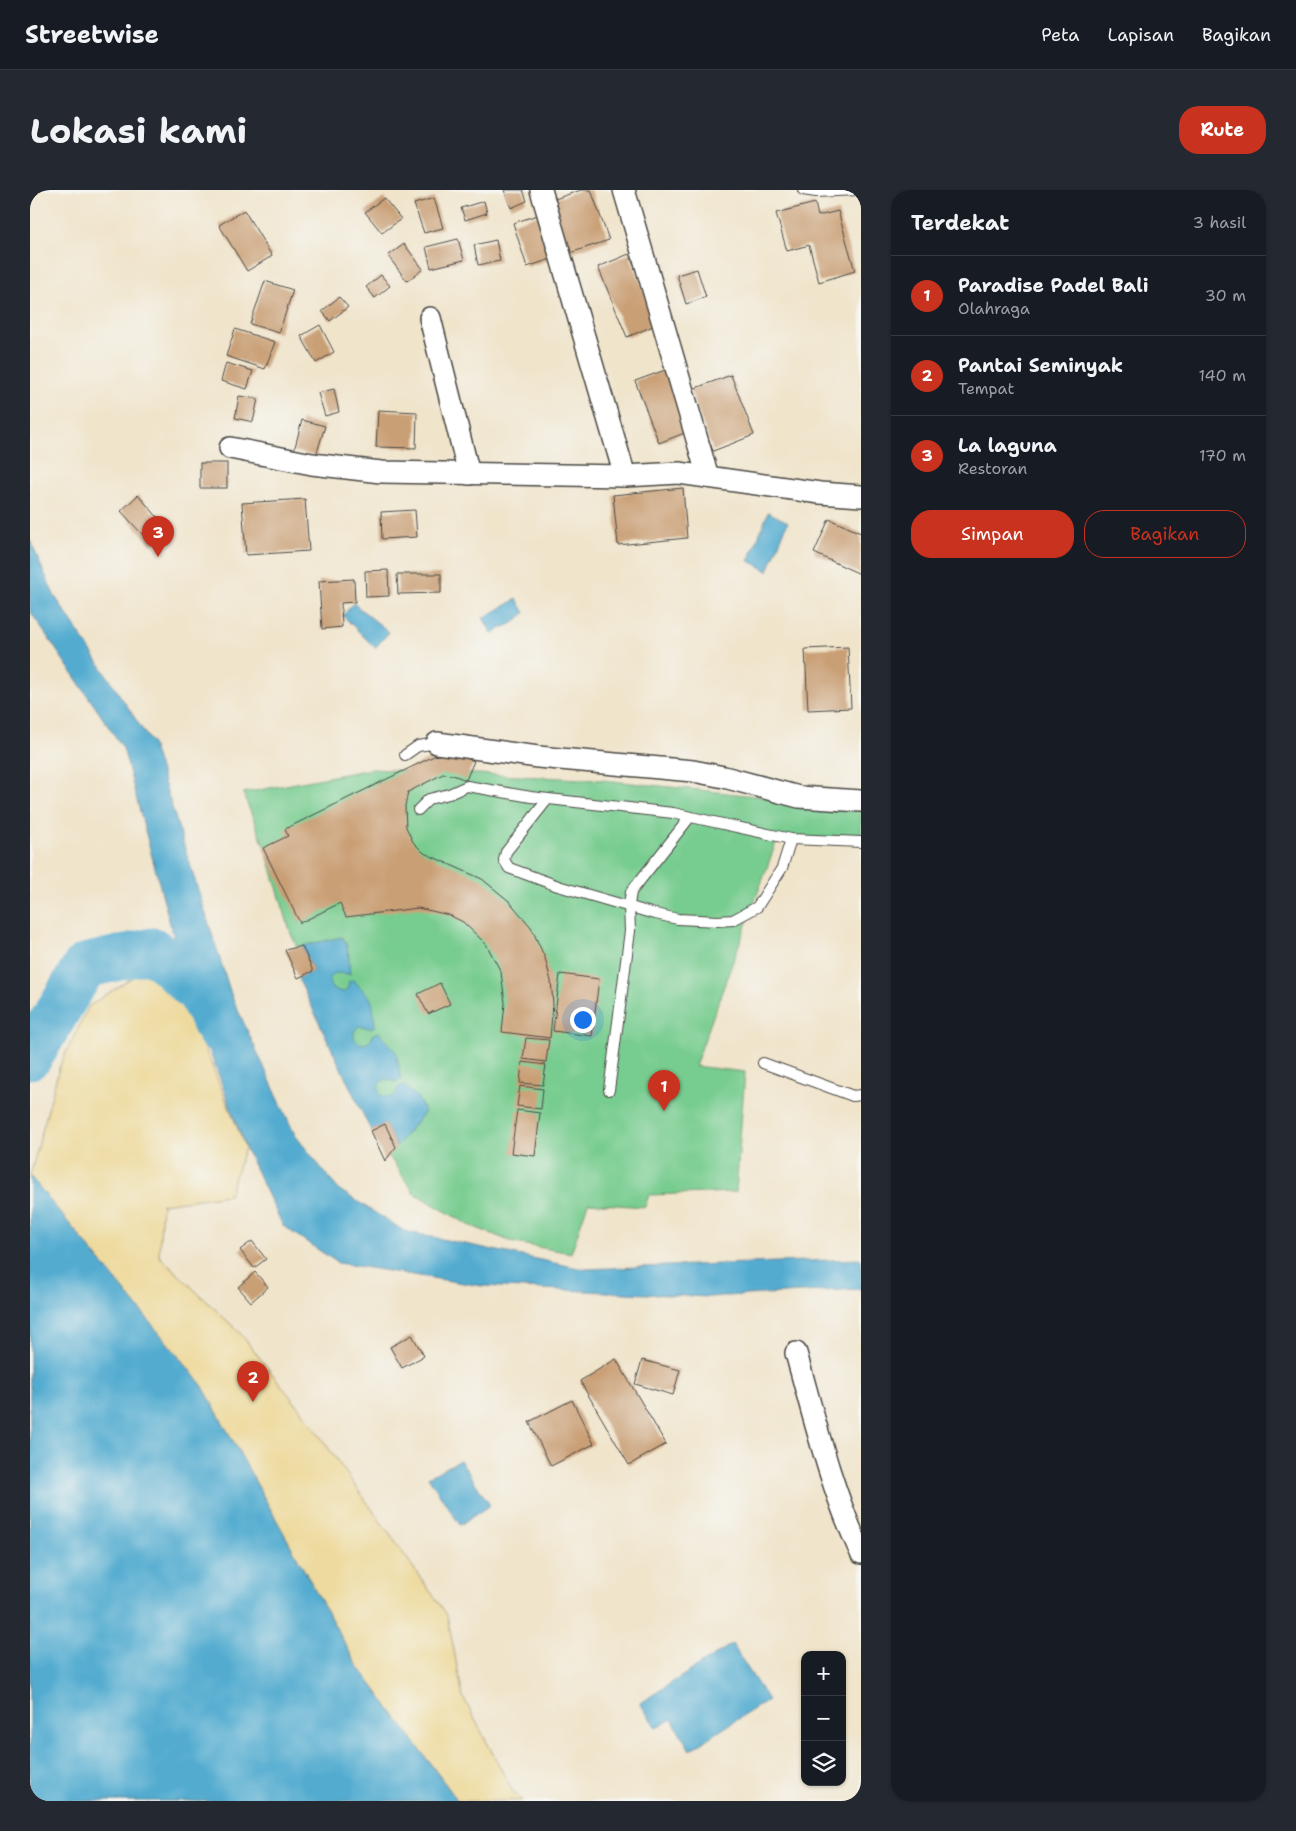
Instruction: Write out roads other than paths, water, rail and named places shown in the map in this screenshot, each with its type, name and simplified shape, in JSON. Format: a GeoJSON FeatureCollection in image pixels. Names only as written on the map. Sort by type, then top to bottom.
{"type":"FeatureCollection","features":[{"type":"Feature","properties":{"kind":"street"},"geometry":{"type":"LineString","coordinates":[[541,190],[625,476]]}},
{"type":"Feature","properties":{"kind":"street"},"geometry":{"type":"LineString","coordinates":[[624,190],[708,477]]}},
{"type":"Feature","properties":{"kind":"street"},"geometry":{"type":"LineString","coordinates":[[430,318],[469,474]]}},
{"type":"Feature","properties":{"kind":"street"},"geometry":{"type":"LineString","coordinates":[[230,448],[312,464],[381,472],[625,476],[679,473],[820,493],[861,496]]}},
{"type":"Feature","properties":{"kind":"street"},"geometry":{"type":"LineString","coordinates":[[437,743],[538,757],[693,772],[724,777],[799,797],[861,801]]}},
{"type":"Feature","properties":{"kind":"street"},"geometry":{"type":"LineString","coordinates":[[796,1353],[831,1481],[844,1517],[861,1553]]}},
{"type":"Feature","properties":{"kind":"lane"},"geometry":{"type":"LineString","coordinates":[[803,190],[816,192],[856,190]]}},
{"type":"Feature","properties":{"kind":"lane"},"geometry":{"type":"LineString","coordinates":[[405,755],[418,746],[437,743]]}},
{"type":"Feature","properties":{"kind":"lane"},"geometry":{"type":"LineString","coordinates":[[418,810],[429,799],[449,794],[467,786],[547,800],[645,809],[790,839],[861,842]]}},
{"type":"Feature","properties":{"kind":"lane"},"geometry":{"type":"LineString","coordinates":[[547,800],[506,852],[504,860],[508,868],[558,886],[678,919],[733,920],[757,907],[770,890],[782,868],[790,839]]}},
{"type":"Feature","properties":{"kind":"lane"},"geometry":{"type":"LineString","coordinates":[[609,1090],[630,931],[629,905],[635,885],[690,817]]}},
{"type":"Feature","properties":{"kind":"lane"},"geometry":{"type":"LineString","coordinates":[[764,1063],[852,1096],[861,1095]]}},
{"type":"Feature","properties":{"kind":"water"},"geometry":{"type":"Polygon","coordinates":[[[768,512],[788,522],[768,571],[749,561],[768,512]]]}},
{"type":"Feature","properties":{"kind":"water"},"geometry":{"type":"Polygon","coordinates":[[[30,540],[54,595],[152,744],[232,997],[295,1135],[338,1189],[404,1231],[583,1269],[861,1259],[861,1289],[708,1297],[482,1286],[338,1263],[283,1226],[245,1147],[188,991],[123,748],[30,611],[30,540]]]}},
{"type":"Feature","properties":{"kind":"water"},"geometry":{"type":"Polygon","coordinates":[[[517,599],[525,613],[513,623],[492,633],[483,618],[517,599]]]}},
{"type":"Feature","properties":{"kind":"water"},"geometry":{"type":"Polygon","coordinates":[[[353,603],[389,632],[375,648],[343,616],[353,603]]]}},
{"type":"Feature","properties":{"kind":"water"},"geometry":{"type":"Polygon","coordinates":[[[342,937],[348,951],[350,974],[335,973],[330,980],[331,987],[343,992],[348,988],[349,981],[353,980],[369,996],[373,1009],[375,1026],[371,1028],[359,1026],[355,1031],[355,1040],[363,1044],[367,1043],[371,1040],[373,1034],[379,1032],[396,1052],[401,1080],[395,1082],[387,1079],[382,1081],[379,1087],[380,1095],[391,1098],[396,1094],[398,1088],[403,1085],[417,1097],[425,1112],[396,1146],[385,1124],[371,1131],[298,978],[313,971],[302,946],[342,937]]]}},
{"type":"Feature","properties":{"kind":"water"},"geometry":{"type":"Polygon","coordinates":[[[30,1176],[202,1385],[355,1662],[458,1801],[30,1801],[30,1176]]]}},
{"type":"Feature","properties":{"kind":"water"},"geometry":{"type":"Polygon","coordinates":[[[460,1460],[490,1505],[460,1525],[428,1477],[460,1460]]]}},
{"type":"Feature","properties":{"kind":"water"},"geometry":{"type":"Polygon","coordinates":[[[732,1644],[768,1700],[690,1750],[672,1719],[656,1728],[640,1703],[732,1644]]]}},
{"type":"Feature","properties":{"kind":"waterway"},"geometry":{"type":"LineString","coordinates":[[30,1057],[85,966],[153,950],[199,993],[218,1030]]}},
{"type":"Feature","properties":{"kind":"place","name":"La laguna"},"geometry":{"type":"Point","coordinates":[158,557]}},
{"type":"Feature","properties":{"kind":"place","name":"Paradise Padel Bali"},"geometry":{"type":"Point","coordinates":[664,1111]}},
{"type":"Feature","properties":{"kind":"place","name":"Pantai Seminyak"},"geometry":{"type":"Point","coordinates":[253,1402]}}]}
